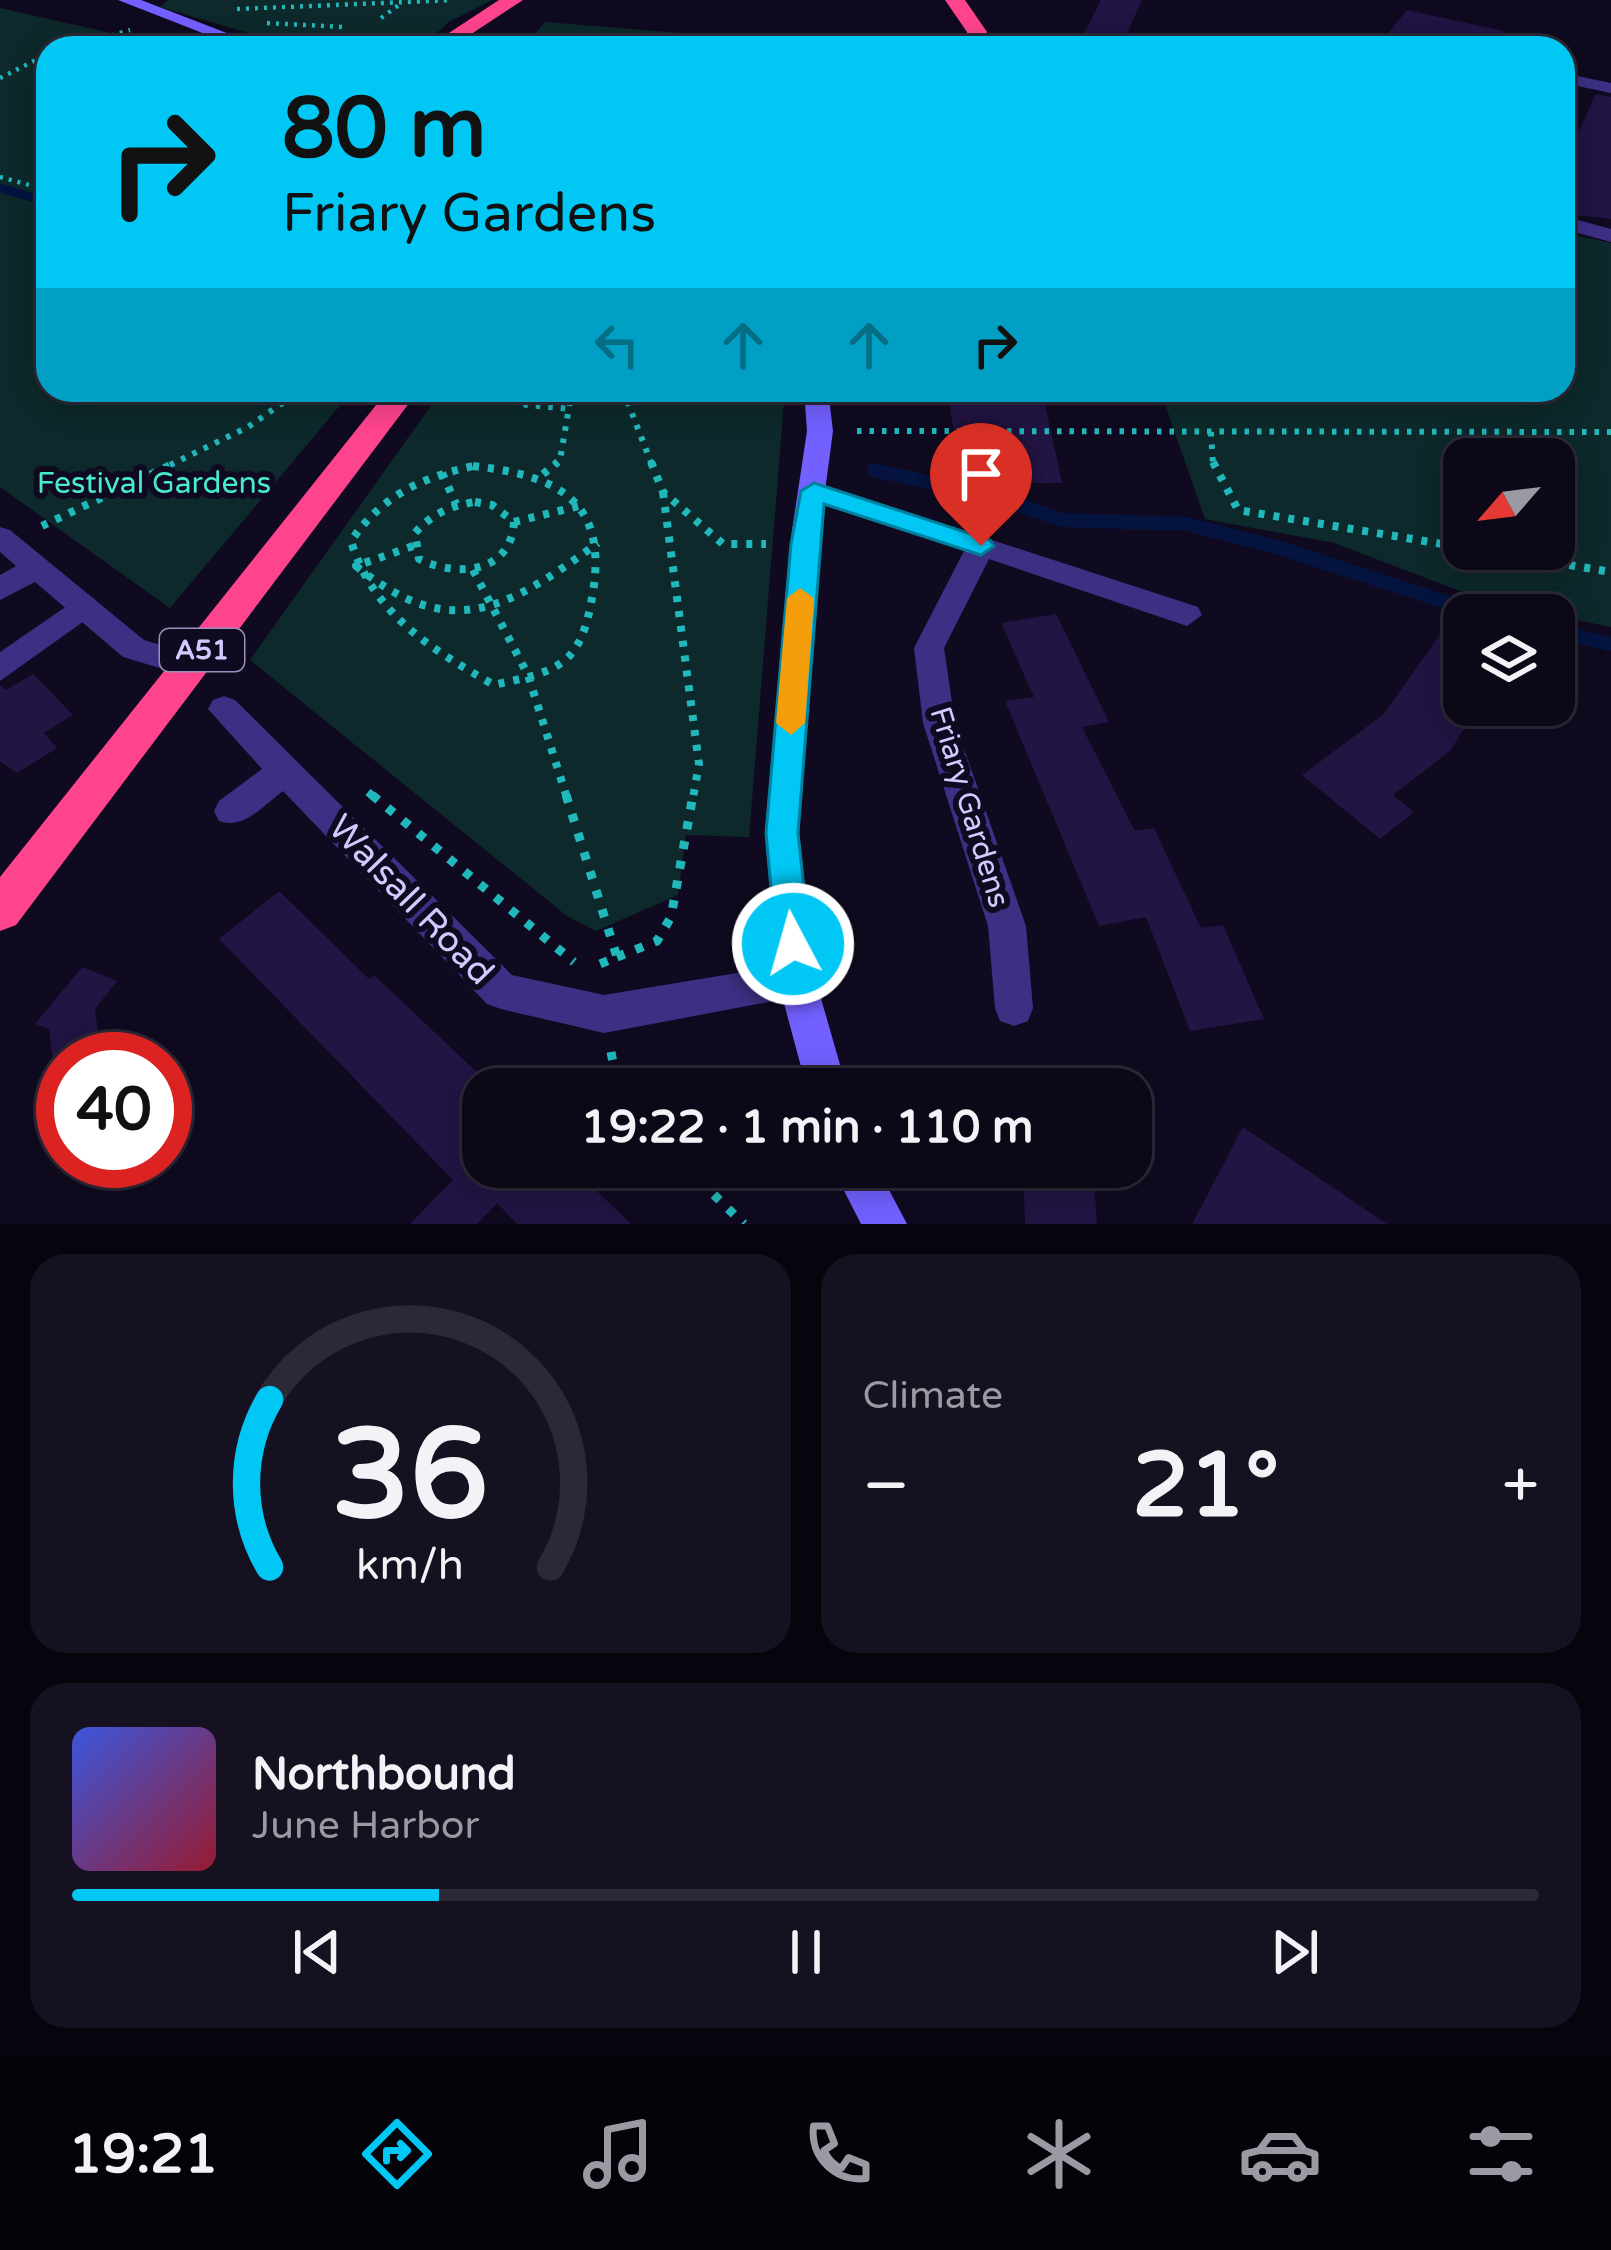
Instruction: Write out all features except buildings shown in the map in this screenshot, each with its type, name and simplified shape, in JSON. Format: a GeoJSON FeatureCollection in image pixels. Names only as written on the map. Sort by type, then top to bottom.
{"type":"FeatureCollection","features":[{"type":"Feature","properties":{"kind":"highway"},"geometry":{"type":"LineString","coordinates":[[455,36],[513,0]]}},
{"type":"Feature","properties":{"kind":"highway"},"geometry":{"type":"LineString","coordinates":[[960,1],[976,36]]}},
{"type":"Feature","properties":{"kind":"highway","name":"A51"},"geometry":{"type":"LineString","coordinates":[[0,911],[395,402]]}},
{"type":"Feature","properties":{"kind":"street"},"geometry":{"type":"LineString","coordinates":[[126,0],[224,36]]}},
{"type":"Feature","properties":{"kind":"street"},"geometry":{"type":"LineString","coordinates":[[1575,80],[1611,88]]}},
{"type":"Feature","properties":{"kind":"street"},"geometry":{"type":"LineString","coordinates":[[1575,226],[1611,236]]}},
{"type":"Feature","properties":{"kind":"street"},"geometry":{"type":"LineString","coordinates":[[817,402],[820,431],[804,544],[782,833],[796,982],[821,1068]]}},
{"type":"Feature","properties":{"kind":"street"},"geometry":{"type":"LineString","coordinates":[[820,431],[830,402]]}},
{"type":"Feature","properties":{"kind":"street"},"geometry":{"type":"LineString","coordinates":[[814,491],[1187,614]]}},
{"type":"Feature","properties":{"kind":"street"},"geometry":{"type":"LineString","coordinates":[[5,541],[134,649],[190,665]]}},
{"type":"Feature","properties":{"kind":"street","name":"Friary Gardens"},"geometry":{"type":"LineString","coordinates":[[981,546],[929,648],[939,723],[1007,926],[1014,1008]]}},
{"type":"Feature","properties":{"kind":"street"},"geometry":{"type":"LineString","coordinates":[[0,589],[37,568]]}},
{"type":"Feature","properties":{"kind":"street"},"geometry":{"type":"LineString","coordinates":[[0,669],[83,606]]}},
{"type":"Feature","properties":{"kind":"street","name":"Walsall Road"},"geometry":{"type":"LineString","coordinates":[[224,710],[501,991],[604,1014],[796,982]]}},
{"type":"Feature","properties":{"kind":"street"},"geometry":{"type":"LineString","coordinates":[[232,811],[287,769]]}},
{"type":"Feature","properties":{"kind":"street"},"geometry":{"type":"LineString","coordinates":[[865,1188],[885,1224]]}},
{"type":"Feature","properties":{"kind":"path"},"geometry":{"type":"LineString","coordinates":[[218,9],[453,0]]}},
{"type":"Feature","properties":{"kind":"path"},"geometry":{"type":"LineString","coordinates":[[381,18],[400,4]]}},
{"type":"Feature","properties":{"kind":"path"},"geometry":{"type":"LineString","coordinates":[[260,9],[289,21]]}},
{"type":"Feature","properties":{"kind":"path"},"geometry":{"type":"LineString","coordinates":[[266,23],[343,27]]}},
{"type":"Feature","properties":{"kind":"path"},"geometry":{"type":"LineString","coordinates":[[110,36],[131,30]]}},
{"type":"Feature","properties":{"kind":"path"},"geometry":{"type":"LineString","coordinates":[[0,78],[36,60]]}},
{"type":"Feature","properties":{"kind":"path"},"geometry":{"type":"LineString","coordinates":[[0,178],[36,187]]}},
{"type":"Feature","properties":{"kind":"path"},"geometry":{"type":"LineString","coordinates":[[5,541],[230,433],[281,402]]}},
{"type":"Feature","properties":{"kind":"path"},"geometry":{"type":"LineString","coordinates":[[526,402],[571,410]]}},
{"type":"Feature","properties":{"kind":"path"},"geometry":{"type":"LineString","coordinates":[[543,474],[560,460],[571,402]]}},
{"type":"Feature","properties":{"kind":"path"},"geometry":{"type":"LineString","coordinates":[[584,970],[657,941],[671,917],[699,764],[663,492],[627,402]]}},
{"type":"Feature","properties":{"kind":"path"},"geometry":{"type":"LineString","coordinates":[[820,431],[1611,433]]}},
{"type":"Feature","properties":{"kind":"path"},"geometry":{"type":"LineString","coordinates":[[1211,432],[1213,467],[1238,510],[1611,572]]}},
{"type":"Feature","properties":{"kind":"path"},"geometry":{"type":"LineString","coordinates":[[473,466],[543,474],[580,506],[599,542],[598,575],[579,645],[561,664],[494,686],[448,659],[370,595],[351,541],[368,514],[397,489],[441,472],[473,466]]}},
{"type":"Feature","properties":{"kind":"path"},"geometry":{"type":"LineString","coordinates":[[441,472],[456,504]]}},
{"type":"Feature","properties":{"kind":"path"},"geometry":{"type":"LineString","coordinates":[[663,492],[724,544],[804,544]]}},
{"type":"Feature","properties":{"kind":"path"},"geometry":{"type":"LineString","coordinates":[[356,566],[413,546],[424,521],[456,504],[492,505],[514,522],[516,536],[508,550],[473,570],[433,568],[413,546]]}},
{"type":"Feature","properties":{"kind":"path"},"geometry":{"type":"LineString","coordinates":[[514,522],[580,506]]}},
{"type":"Feature","properties":{"kind":"path"},"geometry":{"type":"LineString","coordinates":[[356,566],[387,596],[408,605],[440,612],[494,609],[551,580],[599,542]]}},
{"type":"Feature","properties":{"kind":"path"},"geometry":{"type":"LineString","coordinates":[[473,570],[528,676],[617,957]]}},
{"type":"Feature","properties":{"kind":"path"},"geometry":{"type":"LineString","coordinates":[[364,789],[584,970],[604,1014]]}},
{"type":"Feature","properties":{"kind":"path"},"geometry":{"type":"LineString","coordinates":[[707,1188],[744,1223]]}},
{"type":"Feature","properties":{"kind":"green space"},"geometry":{"type":"Polygon","coordinates":[[[168,0],[492,0],[449,22],[433,36],[258,36],[160,7],[168,0]]]}},
{"type":"Feature","properties":{"kind":"green space","name":"Festival Gardens"},"geometry":{"type":"Polygon","coordinates":[[[0,8],[124,36],[36,36],[36,402],[343,402],[170,608],[0,487],[0,8]]]}},
{"type":"Feature","properties":{"kind":"green space"},"geometry":{"type":"Polygon","coordinates":[[[545,22],[681,33],[679,36],[533,36],[545,22]]]}},
{"type":"Feature","properties":{"kind":"green space"},"geometry":{"type":"Polygon","coordinates":[[[1575,235],[1611,243],[1611,627],[1575,620],[1575,594],[1468,594],[1334,543],[1205,519],[1164,402],[1575,402],[1575,235]]]}},
{"type":"Feature","properties":{"kind":"green space"},"geometry":{"type":"Polygon","coordinates":[[[433,402],[784,402],[749,837],[686,835],[678,895],[596,931],[567,916],[250,660],[433,402]]]}},
{"type":"Feature","properties":{"kind":"waterway"},"geometry":{"type":"LineString","coordinates":[[0,188],[36,198]]}},
{"type":"Feature","properties":{"kind":"waterway"},"geometry":{"type":"LineString","coordinates":[[874,470],[997,498],[1063,520],[1187,524],[1277,547],[1443,601]]}},
{"type":"Feature","properties":{"kind":"waterway"},"geometry":{"type":"LineString","coordinates":[[1575,636],[1611,644]]}},
{"type":"Feature","properties":{"kind":"slow traffic"},"geometry":{"type":"LineString","coordinates":[[791,723],[800,598]]}},
{"type":"Feature","properties":{"kind":"route"},"geometry":{"type":"LineString","coordinates":[[793,944],[782,833],[804,544],[814,491],[981,546]]}}]}
